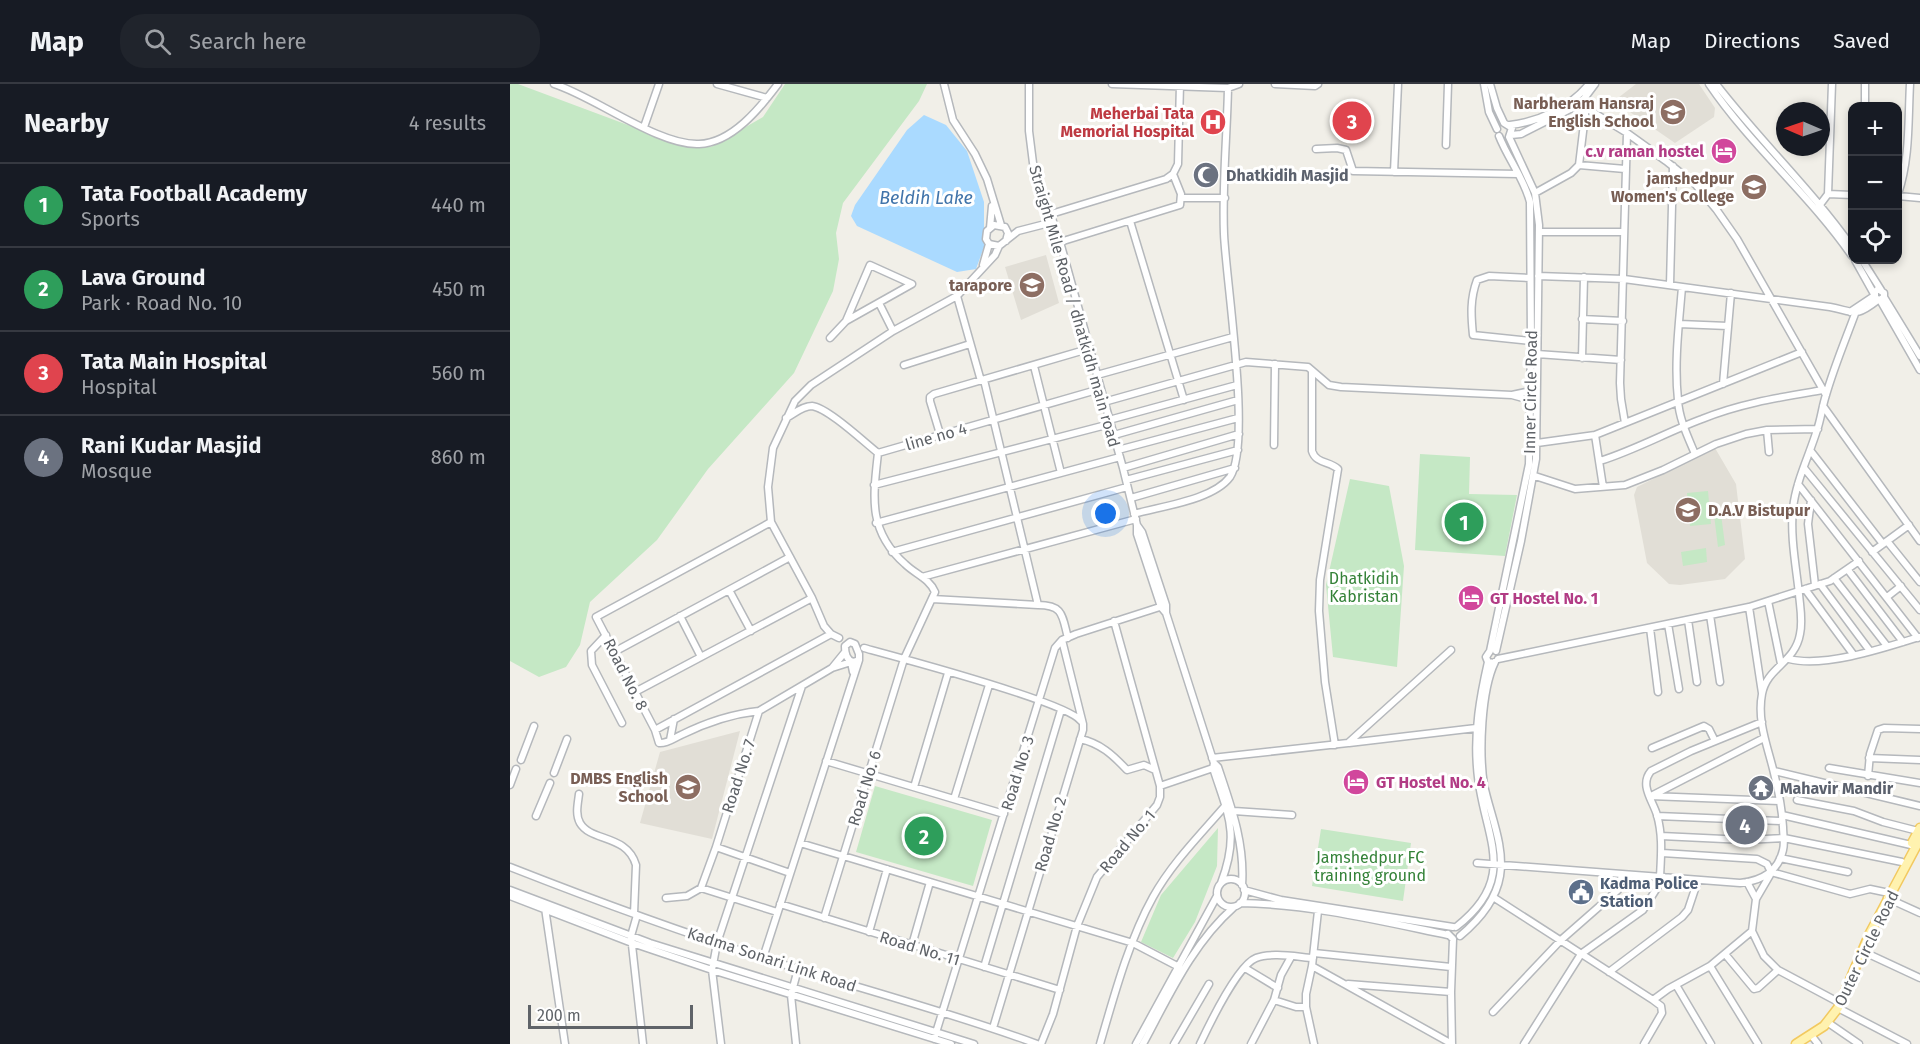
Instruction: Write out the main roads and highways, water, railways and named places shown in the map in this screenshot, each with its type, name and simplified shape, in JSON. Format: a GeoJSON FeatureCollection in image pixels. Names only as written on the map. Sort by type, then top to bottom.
{"type":"FeatureCollection","features":[{"type":"Feature","properties":{"kind":"main road"},"geometry":{"type":"LineString","coordinates":[[1888,896],[1902,862],[1919,833]]}},
{"type":"Feature","properties":{"kind":"main road","name":"Outer Circle Road"},"geometry":{"type":"LineString","coordinates":[[1796,1044],[1827,1022],[1839,1005],[1862,951],[1919,833]]}},
{"type":"Feature","properties":{"kind":"water","name":"Beldih Lake"},"geometry":{"type":"Polygon","coordinates":[[[924,115],[946,125],[967,151],[984,202],[984,247],[976,269],[957,272],[857,226],[851,216],[855,205],[907,130],[924,115]]]}},
{"type":"Feature","properties":{"kind":"place","name":"Narbheram Hansraj English School"},"geometry":{"type":"Point","coordinates":[1673,112]}},
{"type":"Feature","properties":{"kind":"place","name":"Tata Main Hospital"},"geometry":{"type":"Point","coordinates":[1352,121]}},
{"type":"Feature","properties":{"kind":"place","name":"Meherbai Tata Memorial Hospital"},"geometry":{"type":"Point","coordinates":[1213,122]}},
{"type":"Feature","properties":{"kind":"place","name":"c.v raman hostel"},"geometry":{"type":"Point","coordinates":[1724,151]}},
{"type":"Feature","properties":{"kind":"place","name":"Dhatkidih Masjid"},"geometry":{"type":"Point","coordinates":[1206,175]}},
{"type":"Feature","properties":{"kind":"place","name":"jamshedpur Women's College"},"geometry":{"type":"Point","coordinates":[1754,187]}},
{"type":"Feature","properties":{"kind":"place","name":"tarapore"},"geometry":{"type":"Point","coordinates":[1032,285]}},
{"type":"Feature","properties":{"kind":"place","name":"D.A.V Bistupur"},"geometry":{"type":"Point","coordinates":[1688,510]}},
{"type":"Feature","properties":{"kind":"place","name":"Tata Football Academy"},"geometry":{"type":"Point","coordinates":[1464,522]}},
{"type":"Feature","properties":{"kind":"place","name":"GT Hostel No. 1"},"geometry":{"type":"Point","coordinates":[1471,598]}},
{"type":"Feature","properties":{"kind":"place","name":"GT Hostel No. 4"},"geometry":{"type":"Point","coordinates":[1356,782]}},
{"type":"Feature","properties":{"kind":"place","name":"DMBS English School"},"geometry":{"type":"Point","coordinates":[688,787]}},
{"type":"Feature","properties":{"kind":"place","name":"Mahavir Mandir"},"geometry":{"type":"Point","coordinates":[1761,788]}},
{"type":"Feature","properties":{"kind":"place","name":"Rani Kudar Masjid"},"geometry":{"type":"Point","coordinates":[1745,825]}},
{"type":"Feature","properties":{"kind":"place","name":"Lava Ground"},"geometry":{"type":"Point","coordinates":[924,836]}},
{"type":"Feature","properties":{"kind":"place","name":"Kadma Police Station"},"geometry":{"type":"Point","coordinates":[1581,892]}},
{"type":"Feature","properties":{"kind":"park label","name":"Dhatkidih Kabristan"},"geometry":{"type":"Point","coordinates":[1364,587]}},
{"type":"Feature","properties":{"kind":"park label","name":"Jamshedpur FC training ground"},"geometry":{"type":"Point","coordinates":[1370,866]}}]}
